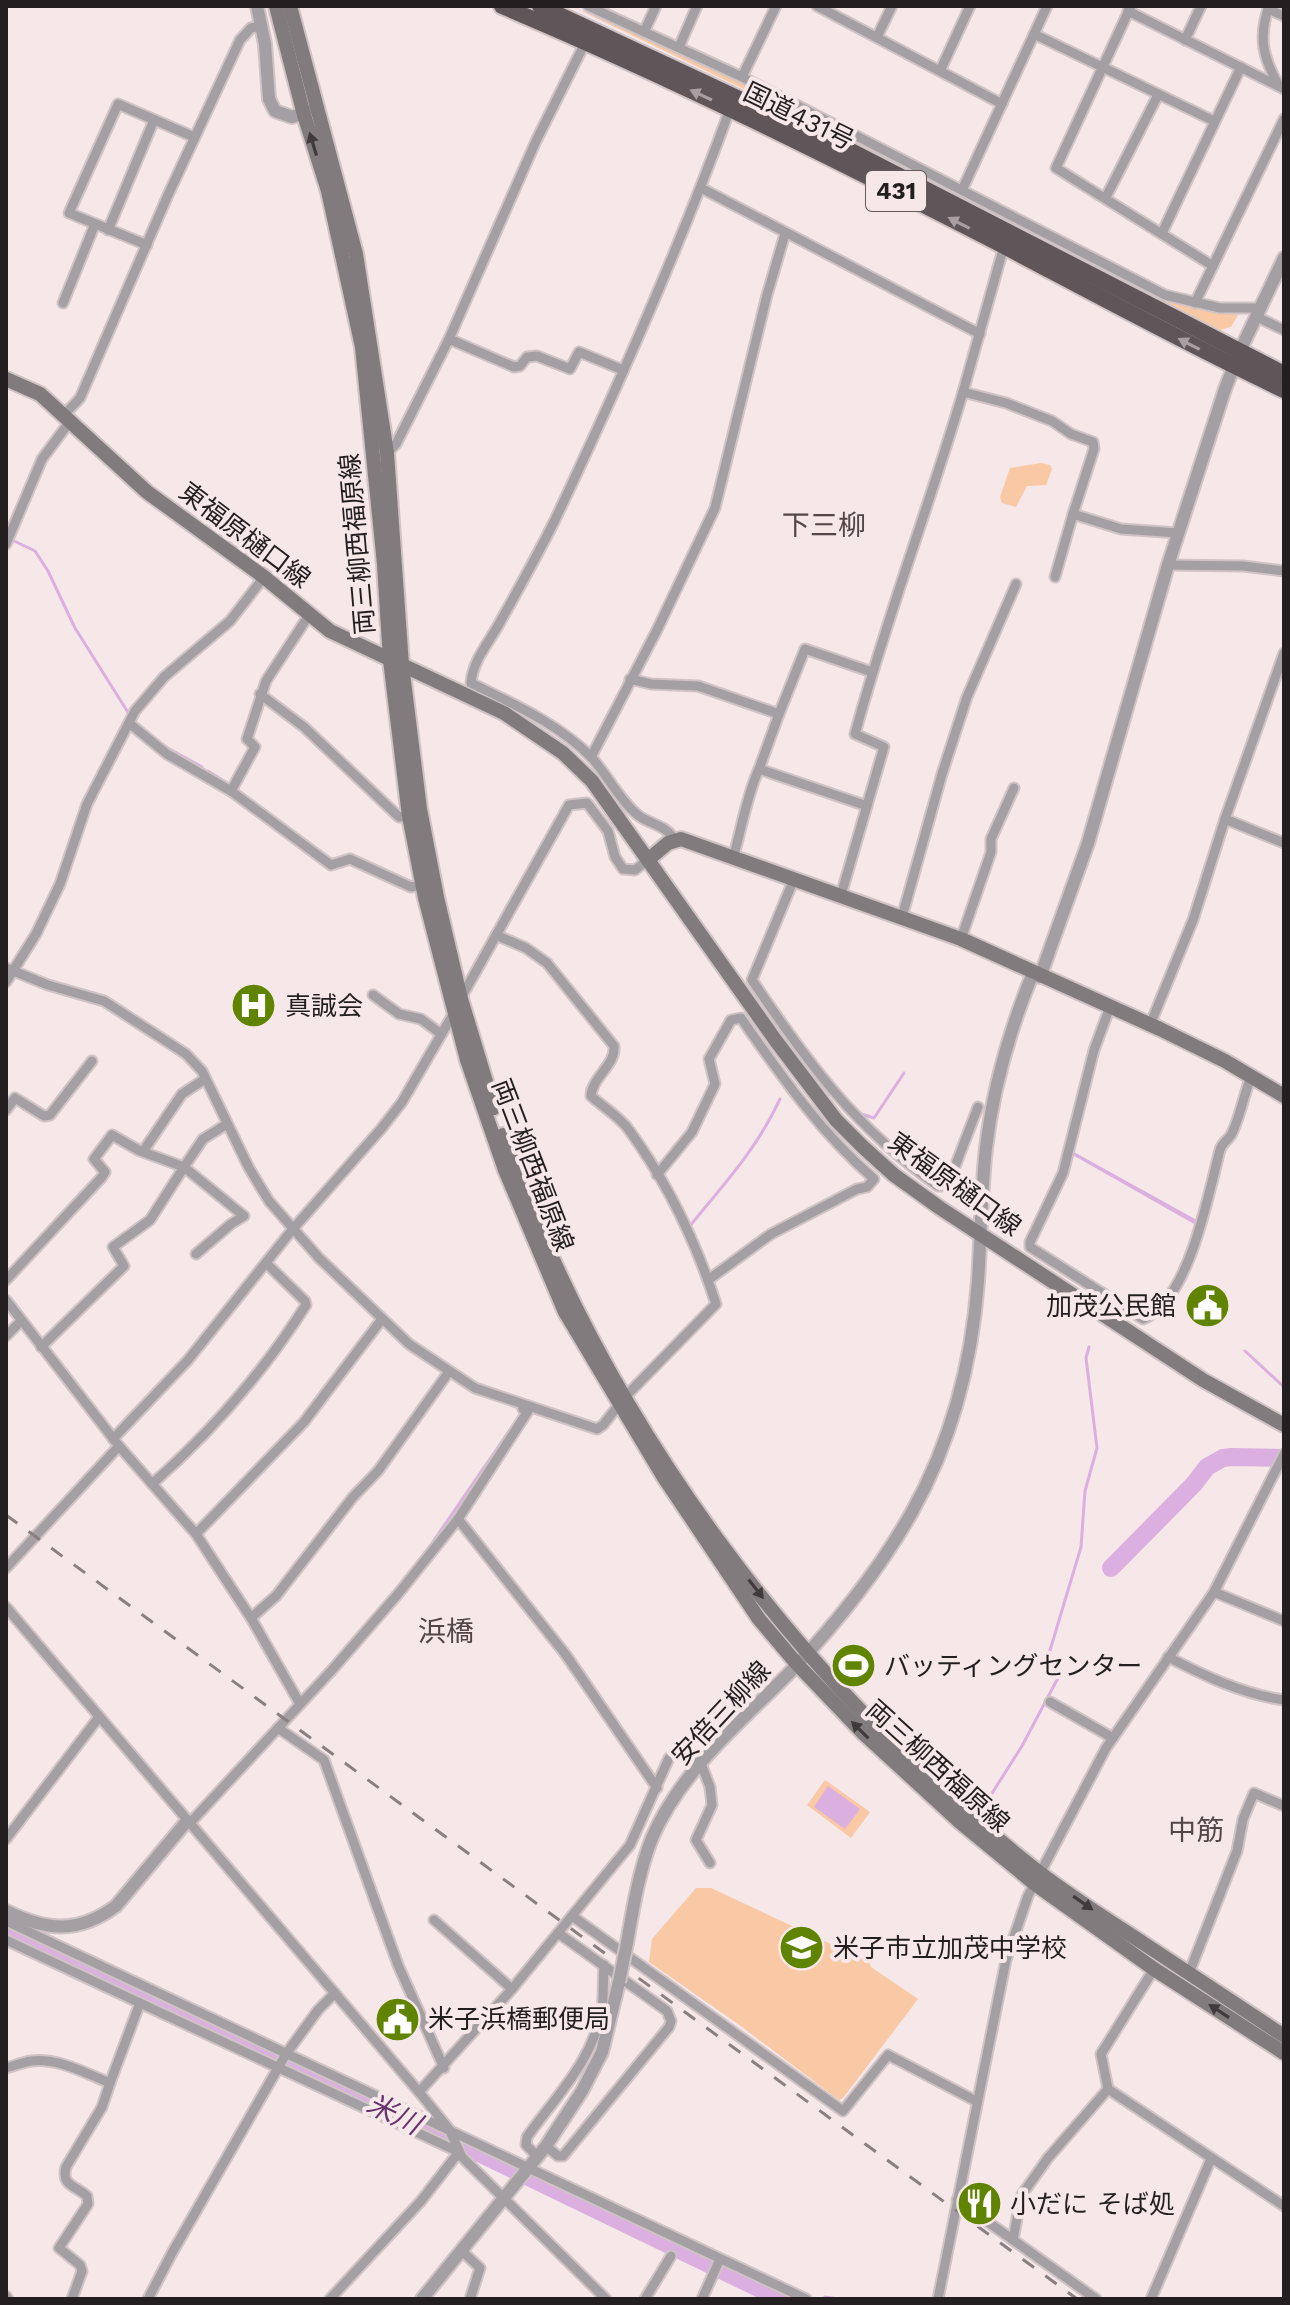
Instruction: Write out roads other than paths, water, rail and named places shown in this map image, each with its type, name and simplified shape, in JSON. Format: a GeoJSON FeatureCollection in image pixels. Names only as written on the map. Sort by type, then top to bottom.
{"type":"FeatureCollection","features":[{"type":"Feature","properties":{"kind":"highway","name":"国道431号"},"geometry":{"type":"LineString","coordinates":[[502,6],[586,41],[730,109],[1236,359],[1284,374]]}},
{"type":"Feature","properties":{"kind":"highway","name":"国道431号"},"geometry":{"type":"LineString","coordinates":[[540,6],[853,152],[1236,359],[1284,390]]}},
{"type":"Feature","properties":{"kind":"main road","name":"両三柳西福原線"},"geometry":{"type":"LineString","coordinates":[[276,6],[304,115],[328,191],[362,347],[409,816],[422,885],[458,1006]]}},
{"type":"Feature","properties":{"kind":"main road","name":"両三柳西福原線"},"geometry":{"type":"LineString","coordinates":[[290,6],[356,254],[387,453],[396,663],[467,1060],[505,1170],[565,1312],[759,1619],[797,1664],[872,1741],[960,1822],[1154,1969],[1284,2053]]}},
{"type":"Feature","properties":{"kind":"main road","name":"東福原樋口線"},"geometry":{"type":"LineString","coordinates":[[6,379],[40,394],[147,492],[264,577],[330,631],[504,713],[563,753],[592,781],[823,1092],[845,1129],[894,1175],[1203,1380],[1284,1425]]}},
{"type":"Feature","properties":{"kind":"main road"},"geometry":{"type":"LineString","coordinates":[[649,859],[674,840],[681,839],[961,939],[1225,1061],[1284,1096]]}},
{"type":"Feature","properties":{"kind":"main road","name":"両三柳西福原線"},"geometry":{"type":"LineString","coordinates":[[622,1402],[708,1527],[808,1652],[889,1740],[946,1795],[1038,1879],[1284,2036]]}},
{"type":"Feature","properties":{"kind":"street"},"geometry":{"type":"LineString","coordinates":[[257,6],[269,99],[275,111],[281,115],[304,115],[317,106]]}},
{"type":"Feature","properties":{"kind":"street"},"geometry":{"type":"LineString","coordinates":[[588,6],[742,77],[963,188],[1165,295],[1220,308],[1258,312],[1284,330]]}},
{"type":"Feature","properties":{"kind":"street"},"geometry":{"type":"LineString","coordinates":[[644,32],[656,6]]}},
{"type":"Feature","properties":{"kind":"street"},"geometry":{"type":"LineString","coordinates":[[679,47],[697,6]]}},
{"type":"Feature","properties":{"kind":"street"},"geometry":{"type":"LineString","coordinates":[[742,77],[776,6]]}},
{"type":"Feature","properties":{"kind":"street"},"geometry":{"type":"LineString","coordinates":[[817,6],[1002,104]]}},
{"type":"Feature","properties":{"kind":"street"},"geometry":{"type":"LineString","coordinates":[[877,37],[892,6]]}},
{"type":"Feature","properties":{"kind":"street"},"geometry":{"type":"LineString","coordinates":[[940,71],[970,6]]}},
{"type":"Feature","properties":{"kind":"street"},"geometry":{"type":"LineString","coordinates":[[963,188],[1047,6]]}},
{"type":"Feature","properties":{"kind":"street"},"geometry":{"type":"LineString","coordinates":[[1185,40],[1201,6]]}},
{"type":"Feature","properties":{"kind":"street"},"geometry":{"type":"LineString","coordinates":[[1281,87],[1265,61],[1263,24],[1268,7],[1284,16]]}},
{"type":"Feature","properties":{"kind":"street"},"geometry":{"type":"LineString","coordinates":[[1213,266],[1056,168],[1129,8],[1185,40],[1281,87]]}},
{"type":"Feature","properties":{"kind":"street"},"geometry":{"type":"LineString","coordinates":[[6,544],[42,459],[80,398],[194,137],[240,40],[251,28],[262,26]]}},
{"type":"Feature","properties":{"kind":"street"},"geometry":{"type":"LineString","coordinates":[[1034,34],[1214,121]]}},
{"type":"Feature","properties":{"kind":"street"},"geometry":{"type":"LineString","coordinates":[[387,453],[396,444],[449,339],[536,141],[586,41]]}},
{"type":"Feature","properties":{"kind":"street"},"geometry":{"type":"LineString","coordinates":[[1162,233],[1241,67]]}},
{"type":"Feature","properties":{"kind":"street"},"geometry":{"type":"LineString","coordinates":[[1106,197],[1158,95]]}},
{"type":"Feature","properties":{"kind":"street"},"geometry":{"type":"LineString","coordinates":[[147,245],[69,213],[118,104],[194,137]]}},
{"type":"Feature","properties":{"kind":"street"},"geometry":{"type":"LineString","coordinates":[[674,840],[671,833],[639,815],[591,757],[533,714],[471,683],[473,668],[553,523],[623,370],[701,188],[730,109]]}},
{"type":"Feature","properties":{"kind":"street"},"geometry":{"type":"LineString","coordinates":[[1195,303],[1284,119]]}},
{"type":"Feature","properties":{"kind":"street"},"geometry":{"type":"LineString","coordinates":[[108,230],[154,120]]}},
{"type":"Feature","properties":{"kind":"street"},"geometry":{"type":"LineString","coordinates":[[701,188],[980,334]]}},
{"type":"Feature","properties":{"kind":"street"},"geometry":{"type":"LineString","coordinates":[[63,303],[95,224]]}},
{"type":"Feature","properties":{"kind":"street"},"geometry":{"type":"LineString","coordinates":[[591,757],[657,630],[715,508],[785,234]]}},
{"type":"Feature","properties":{"kind":"street"},"geometry":{"type":"LineString","coordinates":[[841,895],[884,747],[855,734],[872,672],[963,392],[1004,246]]}},
{"type":"Feature","properties":{"kind":"street","name":"安倍三柳線"},"geometry":{"type":"LineString","coordinates":[[542,2151],[596,2067],[612,2018],[633,1906],[653,1837],[700,1761],[808,1652],[898,1535],[936,1461],[966,1369],[975,1315],[986,1150],[993,1102],[1005,1054],[1088,843],[1168,565],[1236,359],[1284,258]]}},
{"type":"Feature","properties":{"kind":"street"},"geometry":{"type":"LineString","coordinates":[[449,339],[514,367],[520,366],[527,357],[537,356],[570,369],[579,352],[623,370]]}},
{"type":"Feature","properties":{"kind":"street"},"geometry":{"type":"LineString","coordinates":[[963,392],[1006,403],[1093,442],[1094,449],[1055,577]]}},
{"type":"Feature","properties":{"kind":"street"},"geometry":{"type":"LineString","coordinates":[[1073,514],[1121,529],[1178,533]]}},
{"type":"Feature","properties":{"kind":"street"},"geometry":{"type":"LineString","coordinates":[[1168,565],[1243,566],[1284,571]]}},
{"type":"Feature","properties":{"kind":"street"},"geometry":{"type":"LineString","coordinates":[[6,982],[9,970],[36,934],[60,884],[87,804],[135,711],[164,677],[230,621],[264,577]]}},
{"type":"Feature","properties":{"kind":"street"},"geometry":{"type":"LineString","coordinates":[[902,917],[963,709],[1016,584]]}},
{"type":"Feature","properties":{"kind":"street"},"geometry":{"type":"LineString","coordinates":[[231,791],[255,747],[247,739],[260,694],[309,615]]}},
{"type":"Feature","properties":{"kind":"street"},"geometry":{"type":"LineString","coordinates":[[733,858],[746,815],[748,795],[805,649],[872,672]]}},
{"type":"Feature","properties":{"kind":"street"},"geometry":{"type":"LineString","coordinates":[[1150,1025],[1193,920],[1284,653]]}},
{"type":"Feature","properties":{"kind":"street"},"geometry":{"type":"LineString","coordinates":[[630,679],[651,684],[698,686],[779,714]]}},
{"type":"Feature","properties":{"kind":"street"},"geometry":{"type":"LineString","coordinates":[[260,694],[304,727],[399,817],[409,816]]}},
{"type":"Feature","properties":{"kind":"street"},"geometry":{"type":"LineString","coordinates":[[129,723],[167,754],[231,791],[335,863],[350,859],[411,887],[422,885]]}},
{"type":"Feature","properties":{"kind":"street"},"geometry":{"type":"LineString","coordinates":[[759,769],[867,806]]}},
{"type":"Feature","properties":{"kind":"street"},"geometry":{"type":"LineString","coordinates":[[961,939],[991,852],[991,839],[1014,788]]}},
{"type":"Feature","properties":{"kind":"street"},"geometry":{"type":"LineString","coordinates":[[6,1568],[188,1360],[292,1230],[402,1102],[569,805],[587,803],[608,831],[615,857],[623,869],[635,870],[649,859]]}},
{"type":"Feature","properties":{"kind":"street"},"geometry":{"type":"LineString","coordinates":[[1225,819],[1284,843]]}},
{"type":"Feature","properties":{"kind":"street"},"geometry":{"type":"LineString","coordinates":[[794,879],[752,980],[823,1092],[846,1108],[886,1147],[938,1186],[948,1182],[978,1107]]}},
{"type":"Feature","properties":{"kind":"street"},"geometry":{"type":"LineString","coordinates":[[9,970],[114,1006],[186,1054],[205,1079],[269,1201],[292,1230],[409,1344],[448,1373],[475,1388],[597,1429],[716,1304],[699,1253],[657,1175],[628,1128],[591,1096],[592,1087],[614,1056],[614,1046],[547,963],[526,948],[496,935]]}},
{"type":"Feature","properties":{"kind":"street"},"geometry":{"type":"LineString","coordinates":[[373,995],[399,1014],[421,1019],[441,1034]]}},
{"type":"Feature","properties":{"kind":"street"},"geometry":{"type":"LineString","coordinates":[[1110,1007],[1094,1050],[1063,1173],[1030,1247],[1143,1319],[1162,1305],[1190,1258],[1197,1229],[1207,1207],[1221,1145],[1231,1135],[1251,1077]]}},
{"type":"Feature","properties":{"kind":"street"},"geometry":{"type":"LineString","coordinates":[[657,1175],[692,1132],[715,1084],[709,1059],[731,1020],[741,1018],[804,1107],[850,1158],[874,1179],[867,1187],[857,1189],[771,1234],[708,1280]]}},
{"type":"Feature","properties":{"kind":"street"},"geometry":{"type":"LineString","coordinates":[[6,1110],[15,1098],[44,1116],[50,1115],[92,1061]]}},
{"type":"Feature","properties":{"kind":"street"},"geometry":{"type":"LineString","coordinates":[[144,1150],[182,1094],[205,1079]]}},
{"type":"Feature","properties":{"kind":"street"},"geometry":{"type":"LineString","coordinates":[[804,1107],[823,1092]]}},
{"type":"Feature","properties":{"kind":"street"},"geometry":{"type":"LineString","coordinates":[[41,1347],[124,1266],[113,1247],[150,1220],[203,1139],[227,1124]]}},
{"type":"Feature","properties":{"kind":"street"},"geometry":{"type":"LineString","coordinates":[[6,1280],[102,1177],[105,1172],[94,1159],[112,1135],[184,1167],[244,1216],[196,1254]]}},
{"type":"Feature","properties":{"kind":"street"},"geometry":{"type":"LineString","coordinates":[[152,1484],[188,1453],[239,1395],[306,1305],[266,1263]]}},
{"type":"Feature","properties":{"kind":"street"},"geometry":{"type":"LineString","coordinates":[[6,1300],[116,1442],[196,1534],[251,1618],[300,1704]]}},
{"type":"Feature","properties":{"kind":"street"},"geometry":{"type":"LineString","coordinates":[[1106,1316],[1115,1301]]}},
{"type":"Feature","properties":{"kind":"street"},"geometry":{"type":"LineString","coordinates":[[196,1534],[304,1422],[382,1319]]}},
{"type":"Feature","properties":{"kind":"street"},"geometry":{"type":"LineString","coordinates":[[6,1336],[21,1321]]}},
{"type":"Feature","properties":{"kind":"street"},"geometry":{"type":"LineString","coordinates":[[251,1618],[276,1596],[353,1497],[378,1471],[448,1373]]}},
{"type":"Feature","properties":{"kind":"street"},"geometry":{"type":"LineString","coordinates":[[6,1911],[42,1926],[84,1923],[102,1917],[116,1906],[188,1822],[278,1728],[398,1594],[458,1519],[528,1411],[523,1409],[524,1406]]}},
{"type":"Feature","properties":{"kind":"street"},"geometry":{"type":"LineString","coordinates":[[938,2299],[1006,1960],[1038,1879],[1054,1843],[1113,1738],[1214,1592],[1281,1462]]}},
{"type":"Feature","properties":{"kind":"street"},"geometry":{"type":"LineString","coordinates":[[458,1519],[566,1655],[657,1788]]}},
{"type":"Feature","properties":{"kind":"street"},"geometry":{"type":"LineString","coordinates":[[1214,1592],[1284,1621]]}},
{"type":"Feature","properties":{"kind":"street"},"geometry":{"type":"LineString","coordinates":[[6,1607],[419,2092],[450,2130],[459,2150],[502,2199],[606,2299]]}},
{"type":"Feature","properties":{"kind":"street"},"geometry":{"type":"LineString","coordinates":[[1168,1657],[1213,1680],[1264,1697],[1284,1700]]}},
{"type":"Feature","properties":{"kind":"street"},"geometry":{"type":"LineString","coordinates":[[1050,1702],[1113,1738]]}},
{"type":"Feature","properties":{"kind":"street"},"geometry":{"type":"LineString","coordinates":[[6,1839],[99,1717]]}},
{"type":"Feature","properties":{"kind":"street"},"geometry":{"type":"LineString","coordinates":[[278,1728],[324,1760],[398,1965],[444,2068]]}},
{"type":"Feature","properties":{"kind":"street"},"geometry":{"type":"LineString","coordinates":[[419,2092],[444,2068],[512,1989],[630,1845],[669,1758],[675,1753],[682,1752],[700,1761],[710,1787],[712,1805],[696,1840],[710,1863]]}},
{"type":"Feature","properties":{"kind":"street"},"geometry":{"type":"LineString","coordinates":[[1189,1973],[1237,1851],[1243,1819],[1254,1793],[1284,1806]]}},
{"type":"Feature","properties":{"kind":"street"},"geometry":{"type":"LineString","coordinates":[[572,1916],[843,2111],[888,2055],[976,2101]]}},
{"type":"Feature","properties":{"kind":"street"},"geometry":{"type":"LineString","coordinates":[[434,1920],[512,1989]]}},
{"type":"Feature","properties":{"kind":"street"},"geometry":{"type":"LineString","coordinates":[[6,1921],[450,2130],[718,2264],[806,2299]]}},
{"type":"Feature","properties":{"kind":"street"},"geometry":{"type":"LineString","coordinates":[[558,1933],[604,1965],[667,2011],[671,2021],[563,2156],[558,2156],[526,2145],[527,2137],[567,2086],[587,2051],[602,2010],[604,1965]]}},
{"type":"Feature","properties":{"kind":"street"},"geometry":{"type":"LineString","coordinates":[[6,1940],[459,2150]]}},
{"type":"Feature","properties":{"kind":"street"},"geometry":{"type":"LineString","coordinates":[[1154,1969],[1101,2054],[1108,2089],[1284,2206]]}},
{"type":"Feature","properties":{"kind":"street"},"geometry":{"type":"LineString","coordinates":[[148,2299],[287,2053],[318,2010],[335,1993]]}},
{"type":"Feature","properties":{"kind":"street"},"geometry":{"type":"LineString","coordinates":[[72,2299],[82,2271],[80,2265],[59,2248],[88,2204],[87,2196],[66,2183],[63,2176],[102,2107],[140,2003]]}},
{"type":"Feature","properties":{"kind":"street"},"geometry":{"type":"LineString","coordinates":[[6,2068],[31,2061],[46,2061],[110,2083]]}},
{"type":"Feature","properties":{"kind":"street"},"geometry":{"type":"LineString","coordinates":[[1013,2240],[1021,2196],[1048,2158],[1108,2089]]}},
{"type":"Feature","properties":{"kind":"street"},"geometry":{"type":"LineString","coordinates":[[330,2299],[421,2201],[459,2150]]}},
{"type":"Feature","properties":{"kind":"street"},"geometry":{"type":"LineString","coordinates":[[422,2299],[542,2151]]}},
{"type":"Feature","properties":{"kind":"street"},"geometry":{"type":"LineString","coordinates":[[1151,2299],[1211,2159]]}},
{"type":"Feature","properties":{"kind":"street"},"geometry":{"type":"LineString","coordinates":[[957,2200],[1096,2299]]}},
{"type":"Feature","properties":{"kind":"street"},"geometry":{"type":"LineString","coordinates":[[462,2251],[480,2268],[470,2299]]}},
{"type":"Feature","properties":{"kind":"street"},"geometry":{"type":"LineString","coordinates":[[645,2299],[671,2256]]}},
{"type":"Feature","properties":{"kind":"street"},"geometry":{"type":"LineString","coordinates":[[702,2299],[718,2264]]}},
{"type":"Feature","properties":{"kind":"waterway"},"geometry":{"type":"LineString","coordinates":[[10,539],[35,551],[75,628],[129,714]]}},
{"type":"Feature","properties":{"kind":"waterway"},"geometry":{"type":"LineString","coordinates":[[164,746],[202,767]]}},
{"type":"Feature","properties":{"kind":"waterway"},"geometry":{"type":"LineString","coordinates":[[208,771],[227,783]]}},
{"type":"Feature","properties":{"kind":"waterway"},"geometry":{"type":"LineString","coordinates":[[861,1114],[874,1118],[904,1073]]}},
{"type":"Feature","properties":{"kind":"waterway"},"geometry":{"type":"LineString","coordinates":[[588,1097],[587,1088],[593,1079]]}},
{"type":"Feature","properties":{"kind":"waterway"},"geometry":{"type":"LineString","coordinates":[[689,1227],[750,1150],[780,1099]]}},
{"type":"Feature","properties":{"kind":"waterway"},"geometry":{"type":"LineString","coordinates":[[596,1106],[608,1116]]}},
{"type":"Feature","properties":{"kind":"waterway"},"geometry":{"type":"LineString","coordinates":[[982,1809],[1022,1746],[1059,1676],[1048,1657],[1081,1547],[1085,1491],[1097,1448],[1086,1358],[1089,1347]]}},
{"type":"Feature","properties":{"kind":"waterway"},"geometry":{"type":"LineString","coordinates":[[1245,1351],[1284,1387]]}},
{"type":"Feature","properties":{"kind":"waterway"},"geometry":{"type":"LineString","coordinates":[[428,1549],[523,1411]]}},
{"type":"Feature","properties":{"kind":"waterway"},"geometry":{"type":"LineString","coordinates":[[1111,1568],[1207,1467],[1223,1458],[1284,1458]]}},
{"type":"Feature","properties":{"kind":"waterway","name":"米川"},"geometry":{"type":"LineString","coordinates":[[6,1929],[318,2075],[781,2299]]}},
{"type":"Feature","properties":{"kind":"waterway"},"geometry":{"type":"LineString","coordinates":[[824,2299],[838,2299]]}},
{"type":"Feature","properties":{"kind":"railway"},"geometry":{"type":"LineString","coordinates":[[6,1515],[1077,2299]]}},
{"type":"Feature","properties":{"kind":"place","name":"真誠会"},"geometry":{"type":"Point","coordinates":[254,1006]}},
{"type":"Feature","properties":{"kind":"place","name":"加茂公民館"},"geometry":{"type":"Point","coordinates":[1207,1306]}},
{"type":"Feature","properties":{"kind":"place","name":"バッティングセンター"},"geometry":{"type":"Point","coordinates":[853,1666]}},
{"type":"Feature","properties":{"kind":"place","name":"米子市立加茂中学校"},"geometry":{"type":"Point","coordinates":[802,1948]}},
{"type":"Feature","properties":{"kind":"place","name":"米子浜橋郵便局"},"geometry":{"type":"Point","coordinates":[397,2019]}},
{"type":"Feature","properties":{"kind":"place","name":"小だに そば処"},"geometry":{"type":"Point","coordinates":[979,2204]}},
{"type":"Feature","properties":{"kind":"district","name":"下三柳"},"geometry":{"type":"Point","coordinates":[824,525]}},
{"type":"Feature","properties":{"kind":"district","name":"浜橋"},"geometry":{"type":"Point","coordinates":[446,1631]}},
{"type":"Feature","properties":{"kind":"district","name":"中筋"},"geometry":{"type":"Point","coordinates":[1196,1830]}}]}
